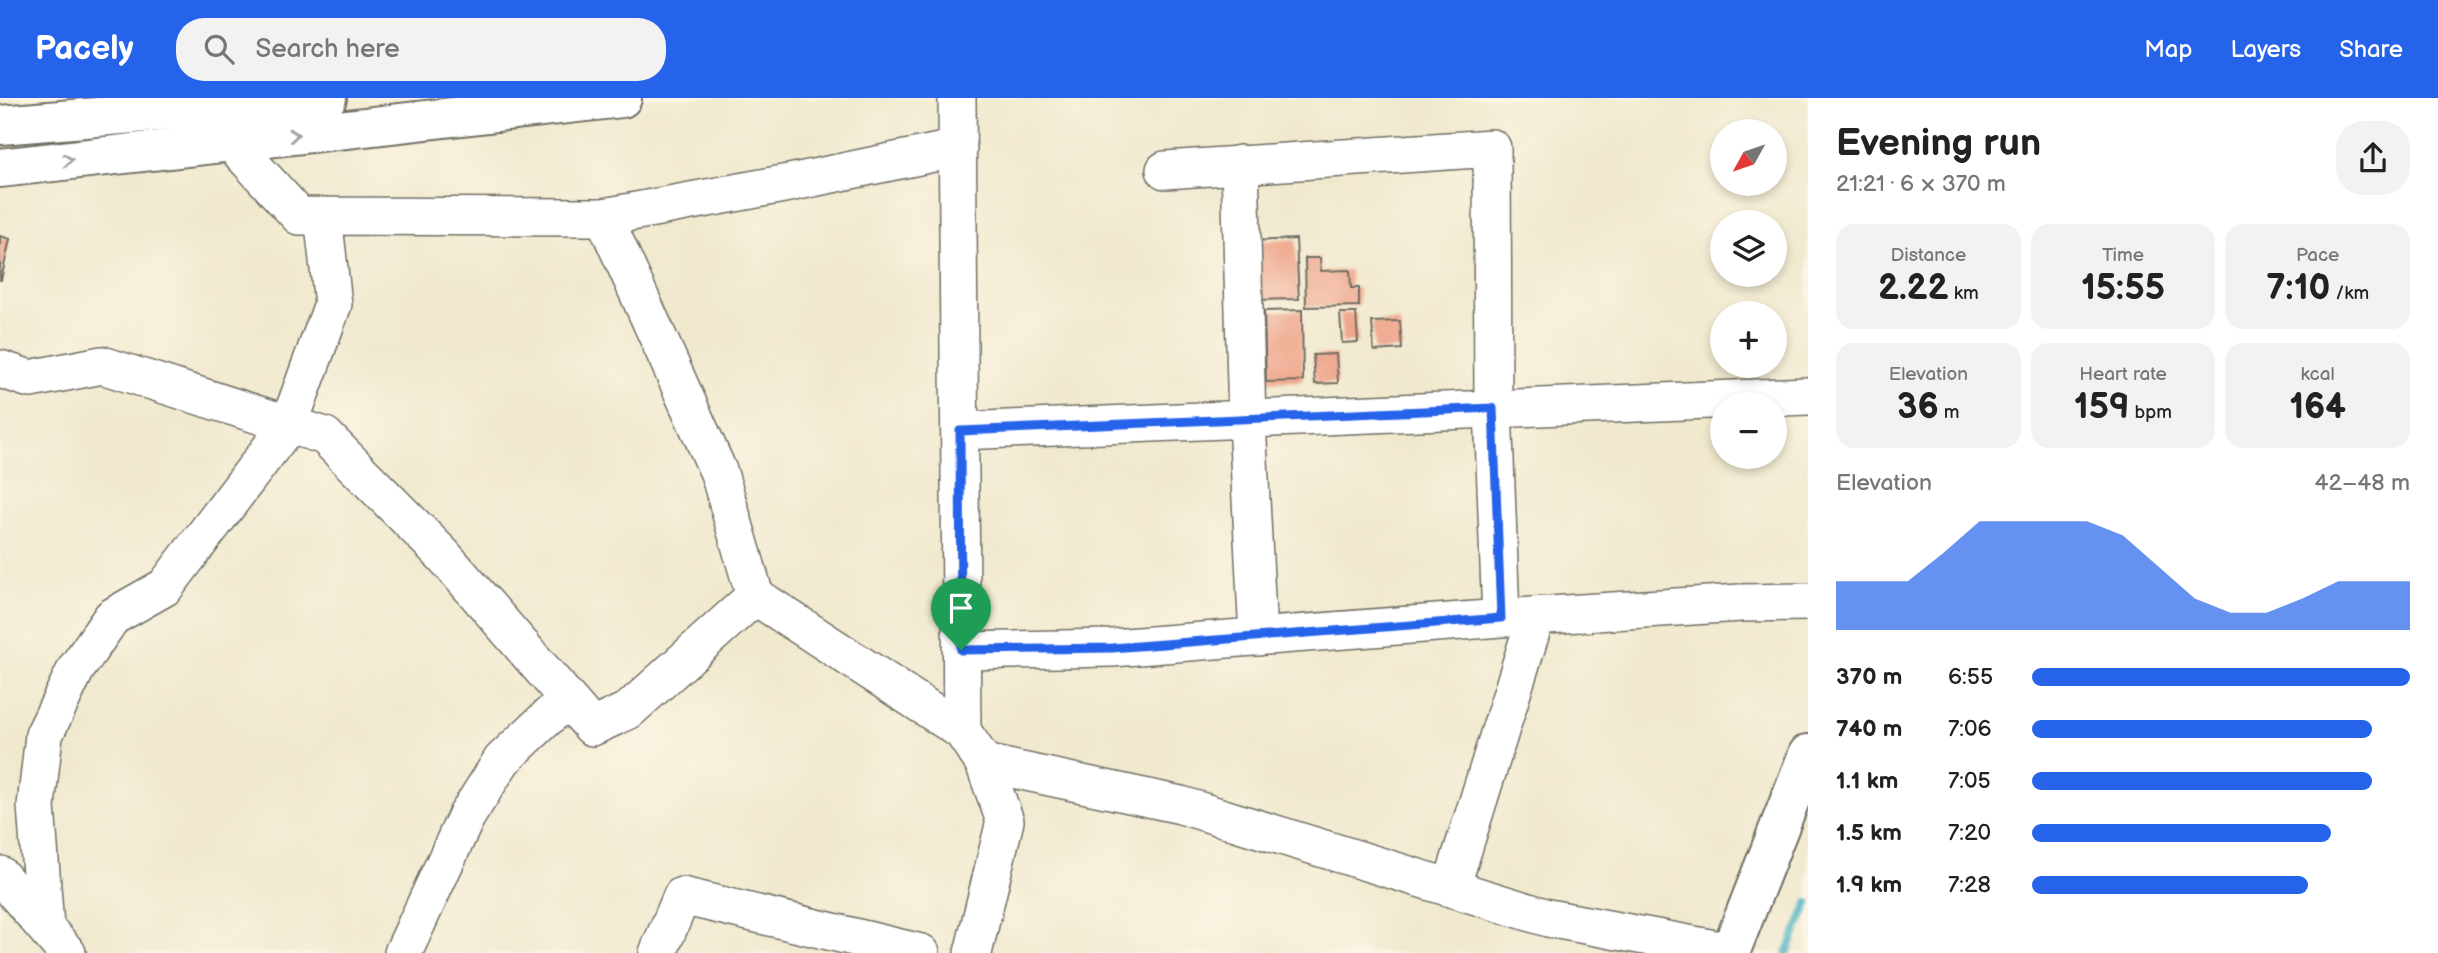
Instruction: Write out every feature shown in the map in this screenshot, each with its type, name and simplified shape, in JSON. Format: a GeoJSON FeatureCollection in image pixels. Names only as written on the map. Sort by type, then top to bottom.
{"type":"FeatureCollection","features":[{"type":"Feature","properties":{"kind":"main road"},"geometry":{"type":"LineString","coordinates":[[0,125],[327,98]]}},
{"type":"Feature","properties":{"kind":"main road"},"geometry":{"type":"LineString","coordinates":[[0,168],[231,142],[520,104],[622,98]]}},
{"type":"Feature","properties":{"kind":"main road"},"geometry":{"type":"LineString","coordinates":[[1730,953],[1808,754]]}},
{"type":"Feature","properties":{"kind":"street"},"geometry":{"type":"LineString","coordinates":[[957,98],[962,731]]}},
{"type":"Feature","properties":{"kind":"street"},"geometry":{"type":"LineString","coordinates":[[231,142],[299,216],[604,217],[958,148]]}},
{"type":"Feature","properties":{"kind":"street"},"geometry":{"type":"LineString","coordinates":[[1166,170],[1492,148],[1493,408],[1519,617],[1451,888]]}},
{"type":"Feature","properties":{"kind":"street"},"geometry":{"type":"LineString","coordinates":[[1240,164],[1247,421],[1258,637]]}},
{"type":"Feature","properties":{"kind":"street"},"geometry":{"type":"LineString","coordinates":[[56,940],[36,806],[44,736],[71,680],[112,617],[165,587],[289,425],[333,304],[323,216]]}},
{"type":"Feature","properties":{"kind":"street"},"geometry":{"type":"LineString","coordinates":[[604,217],[719,473],[755,596],[962,731],[984,763],[1005,821],[973,953]]}},
{"type":"Feature","properties":{"kind":"street"},"geometry":{"type":"LineString","coordinates":[[0,369],[30,379],[102,365],[325,436],[444,556],[592,727],[629,710],[755,596]]}},
{"type":"Feature","properties":{"kind":"street"},"geometry":{"type":"LineString","coordinates":[[960,431],[1808,396]]}},
{"type":"Feature","properties":{"kind":"street"},"geometry":{"type":"LineString","coordinates":[[961,650],[1112,648],[1519,617],[1741,603],[1808,602]]}},
{"type":"Feature","properties":{"kind":"street"},"geometry":{"type":"LineString","coordinates":[[404,953],[466,817],[502,760],[567,699]]}},
{"type":"Feature","properties":{"kind":"street"},"geometry":{"type":"LineString","coordinates":[[984,763],[1181,805],[1548,918],[1730,953]]}},
{"type":"Feature","properties":{"kind":"street"},"geometry":{"type":"LineString","coordinates":[[0,876],[56,940]]}},
{"type":"Feature","properties":{"kind":"street"},"geometry":{"type":"LineString","coordinates":[[658,953],[682,895],[921,953]]}},
{"type":"Feature","properties":{"kind":"building"},"geometry":{"type":"Polygon","coordinates":[[[0,236],[10,239],[1,280],[0,280],[0,236]]]}},
{"type":"Feature","properties":{"kind":"building"},"geometry":{"type":"Polygon","coordinates":[[[1296,239],[1299,299],[1255,300],[1252,241],[1296,239]]]}},
{"type":"Feature","properties":{"kind":"building"},"geometry":{"type":"Polygon","coordinates":[[[1305,258],[1320,258],[1321,271],[1350,270],[1351,288],[1359,288],[1359,306],[1306,307],[1305,258]]]}},
{"type":"Feature","properties":{"kind":"building"},"geometry":{"type":"Polygon","coordinates":[[[1302,310],[1303,381],[1266,382],[1264,311],[1302,310]]]}},
{"type":"Feature","properties":{"kind":"building"},"geometry":{"type":"Polygon","coordinates":[[[1340,313],[1356,313],[1358,342],[1342,343],[1340,313]]]}},
{"type":"Feature","properties":{"kind":"building"},"geometry":{"type":"Polygon","coordinates":[[[1400,321],[1402,349],[1374,351],[1372,322],[1400,321]]]}},
{"type":"Feature","properties":{"kind":"building"},"geometry":{"type":"Polygon","coordinates":[[[1336,354],[1338,383],[1315,384],[1313,355],[1336,354]]]}},
{"type":"Feature","properties":{"kind":"waterway"},"geometry":{"type":"LineString","coordinates":[[1787,953],[1808,903]]}},
{"type":"Feature","properties":{"kind":"route"},"geometry":{"type":"LineString","coordinates":[[1493,408],[1501,618],[1112,648],[961,650],[960,431],[1247,421],[1493,408]]}}]}
